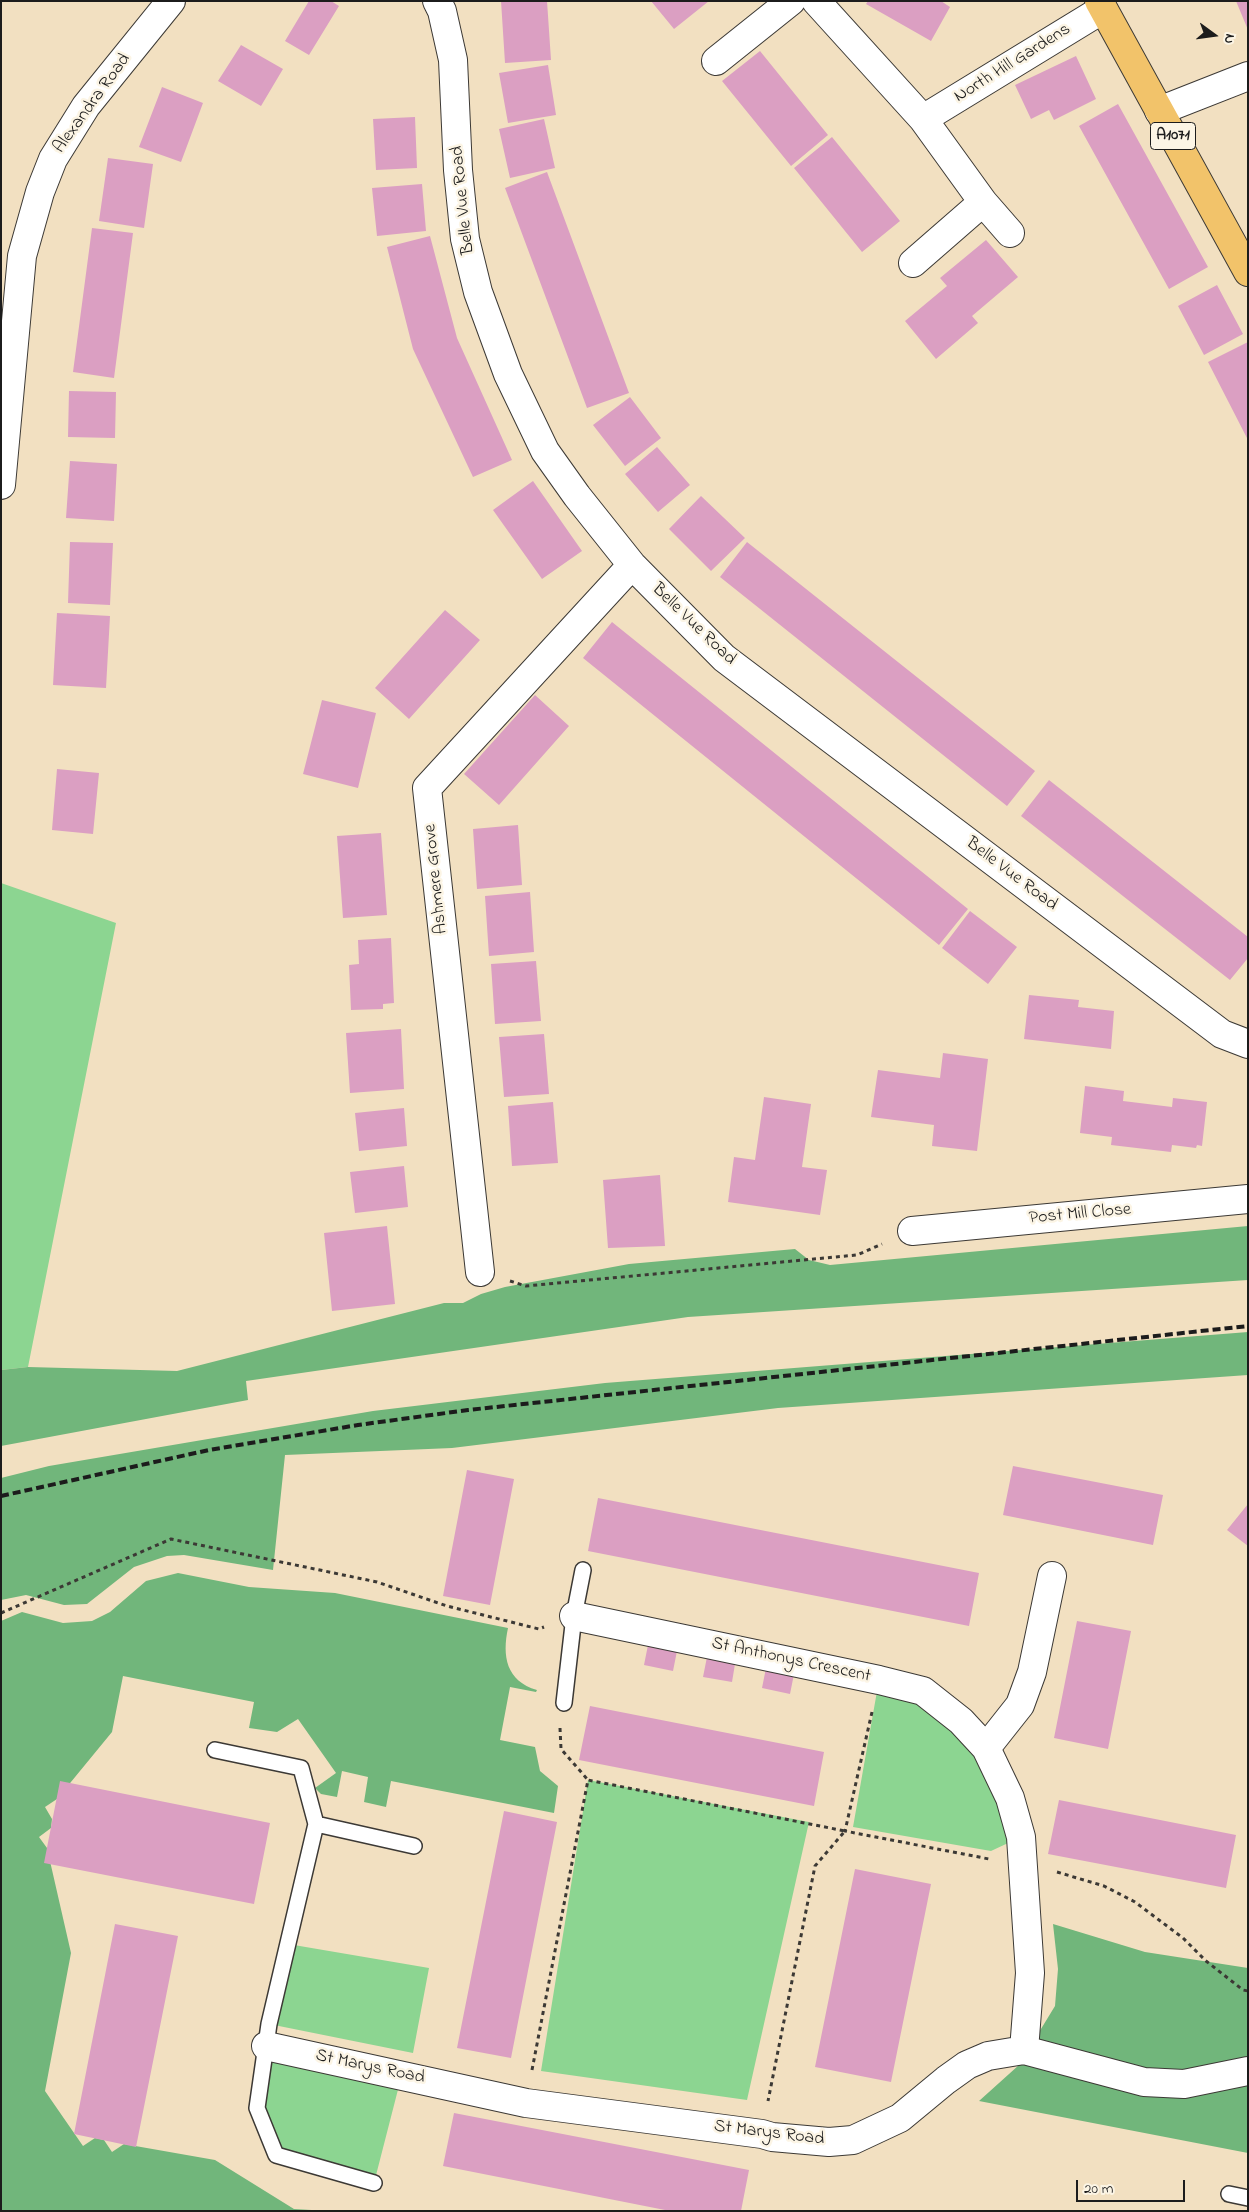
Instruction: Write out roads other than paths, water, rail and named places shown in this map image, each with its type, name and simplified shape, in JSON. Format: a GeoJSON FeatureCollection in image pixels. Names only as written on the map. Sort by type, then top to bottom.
{"type":"FeatureCollection","features":[{"type":"Feature","properties":{"kind":"main road","name":"A1071"},"geometry":{"type":"LineString","coordinates":[[1101,5],[1248,272]]}},
{"type":"Feature","properties":{"kind":"street","name":"Alexandra Road"},"geometry":{"type":"LineString","coordinates":[[1,485],[22,256],[40,192],[53,159],[86,106],[171,1]]}},
{"type":"Feature","properties":{"kind":"street","name":"Belle Vue Road"},"geometry":{"type":"LineString","coordinates":[[436,1],[442,11],[453,60],[458,170],[465,239],[478,292],[508,374],[545,451],[632,565],[724,658],[1222,1034],[1248,1044]]}},
{"type":"Feature","properties":{"kind":"street"},"geometry":{"type":"LineString","coordinates":[[716,61],[791,1]]}},
{"type":"Feature","properties":{"kind":"street"},"geometry":{"type":"LineString","coordinates":[[816,1],[923,119],[983,202],[1010,233]]}},
{"type":"Feature","properties":{"kind":"street","name":"North Hill Gardens"},"geometry":{"type":"LineString","coordinates":[[923,119],[1101,5]]}},
{"type":"Feature","properties":{"kind":"street"},"geometry":{"type":"LineString","coordinates":[[1159,111],[1248,76]]}},
{"type":"Feature","properties":{"kind":"street"},"geometry":{"type":"LineString","coordinates":[[913,264],[983,202]]}},
{"type":"Feature","properties":{"kind":"street","name":"Ashmere Grove"},"geometry":{"type":"LineString","coordinates":[[480,1272],[427,788],[632,565]]}},
{"type":"Feature","properties":{"kind":"street","name":"Post Mill Close"},"geometry":{"type":"LineString","coordinates":[[912,1231],[1248,1199]]}},
{"type":"Feature","properties":{"kind":"street"},"geometry":{"type":"LineString","coordinates":[[986,1748],[1020,1705],[1032,1672],[1052,1576]]}},
{"type":"Feature","properties":{"kind":"street","name":"St Anthonys Crescent"},"geometry":{"type":"LineString","coordinates":[[574,1616],[879,1680],[923,1691],[961,1721],[986,1748],[1010,1798],[1021,1836],[1030,1973],[1024,2050]]}},
{"type":"Feature","properties":{"kind":"street","name":"St Marys Road"},"geometry":{"type":"LineString","coordinates":[[266,2046],[526,2103],[762,2134],[772,2137],[829,2142],[853,2140],[900,2118],[967,2065],[988,2056],[1024,2050],[1144,2082],[1184,2084],[1248,2071]]}},
{"type":"Feature","properties":{"kind":"lane"},"geometry":{"type":"LineString","coordinates":[[564,1703],[574,1616],[583,1570]]}},
{"type":"Feature","properties":{"kind":"lane"},"geometry":{"type":"LineString","coordinates":[[215,1750],[301,1768],[316,1824],[276,1992],[257,2108],[276,2156],[374,2183]]}},
{"type":"Feature","properties":{"kind":"lane"},"geometry":{"type":"LineString","coordinates":[[316,1824],[414,1846]]}},
{"type":"Feature","properties":{"kind":"lane"},"geometry":{"type":"LineString","coordinates":[[1229,2194],[1248,2198]]}},
{"type":"Feature","properties":{"kind":"railway"},"geometry":{"type":"LineString","coordinates":[[1,1496],[209,1450],[358,1425],[468,1410],[1248,1326]]}}]}
